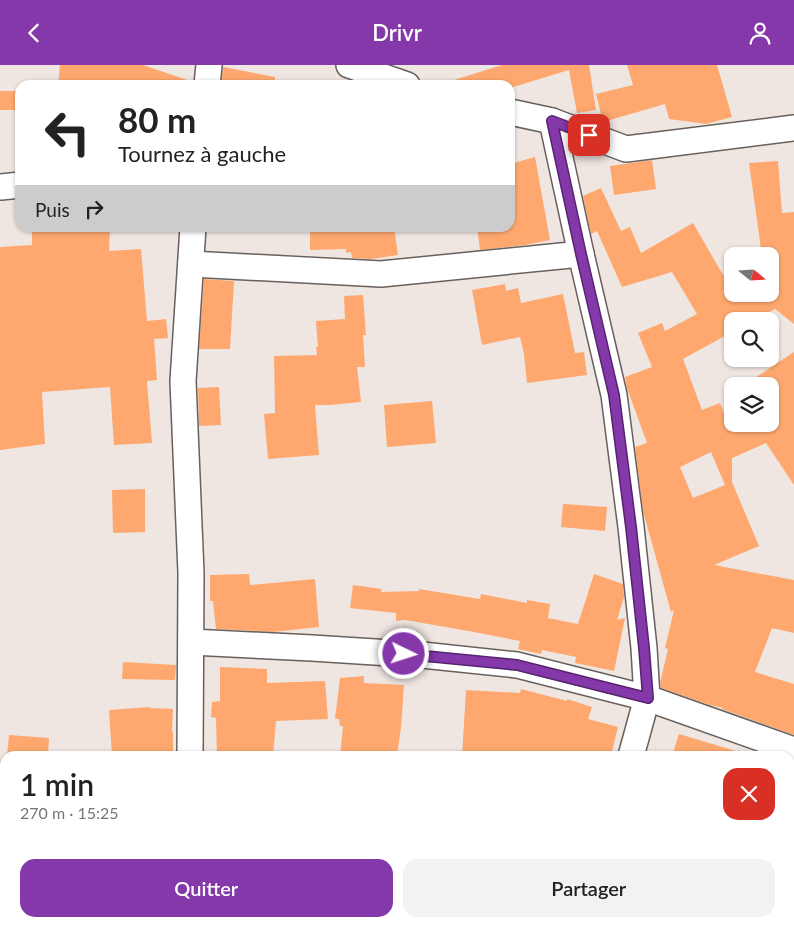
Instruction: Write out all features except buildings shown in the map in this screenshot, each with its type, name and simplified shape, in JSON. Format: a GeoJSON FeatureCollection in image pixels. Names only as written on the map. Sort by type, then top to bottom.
{"type":"FeatureCollection","features":[{"type":"Feature","properties":{"kind":"street"},"geometry":{"type":"LineString","coordinates":[[207,80],[209,65]]}},
{"type":"Feature","properties":{"kind":"street"},"geometry":{"type":"LineString","coordinates":[[349,65],[392,80]]}},
{"type":"Feature","properties":{"kind":"street"},"geometry":{"type":"LineString","coordinates":[[515,113],[552,121],[626,149],[794,128]]}},
{"type":"Feature","properties":{"kind":"street"},"geometry":{"type":"LineString","coordinates":[[552,121],[614,395],[631,527],[648,698],[632,751]]}},
{"type":"Feature","properties":{"kind":"street"},"geometry":{"type":"LineString","coordinates":[[1,187],[15,186]]}},
{"type":"Feature","properties":{"kind":"street"},"geometry":{"type":"LineString","coordinates":[[190,751],[191,573],[183,381],[193,232]]}},
{"type":"Feature","properties":{"kind":"street"},"geometry":{"type":"LineString","coordinates":[[191,264],[381,274],[581,254]]}},
{"type":"Feature","properties":{"kind":"street"},"geometry":{"type":"LineString","coordinates":[[191,642],[422,655],[517,665],[648,698],[794,750]]}},
{"type":"Feature","properties":{"kind":"route"},"geometry":{"type":"LineString","coordinates":[[404,654],[517,665],[648,698],[631,527],[614,395],[552,121],[589,135]]}}]}
